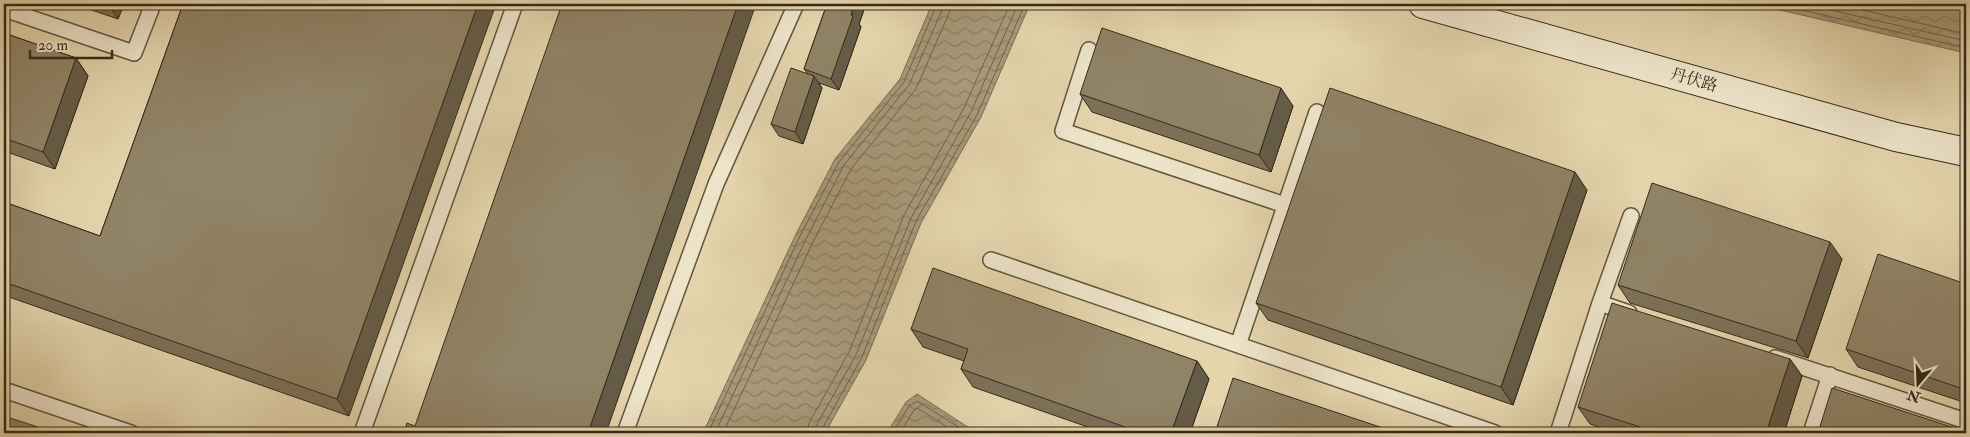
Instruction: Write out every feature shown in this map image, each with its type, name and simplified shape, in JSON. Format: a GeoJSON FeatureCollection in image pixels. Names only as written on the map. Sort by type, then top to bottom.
{"type":"FeatureCollection","features":[{"type":"Feature","properties":{"kind":"main road","name":"丹伏路"},"geometry":{"type":"LineString","coordinates":[[1423,4],[1896,137],[1966,152]]}},
{"type":"Feature","properties":{"kind":"lane"},"geometry":{"type":"LineString","coordinates":[[4,9],[134,53],[152,4]]}},
{"type":"Feature","properties":{"kind":"lane"},"geometry":{"type":"LineString","coordinates":[[362,433],[515,4]]}},
{"type":"Feature","properties":{"kind":"lane"},"geometry":{"type":"LineString","coordinates":[[625,433],[716,184],[796,4]]}},
{"type":"Feature","properties":{"kind":"lane"},"geometry":{"type":"LineString","coordinates":[[1089,50],[1063,131],[1285,205]]}},
{"type":"Feature","properties":{"kind":"lane"},"geometry":{"type":"LineString","coordinates":[[1238,345],[1317,112]]}},
{"type":"Feature","properties":{"kind":"lane"},"geometry":{"type":"LineString","coordinates":[[1558,433],[1600,304],[1632,216]]}},
{"type":"Feature","properties":{"kind":"lane"},"geometry":{"type":"LineString","coordinates":[[991,260],[1495,433]]}},
{"type":"Feature","properties":{"kind":"lane"},"geometry":{"type":"LineString","coordinates":[[1600,304],[1646,318]]}},
{"type":"Feature","properties":{"kind":"lane"},"geometry":{"type":"LineString","coordinates":[[1765,355],[1966,421]]}},
{"type":"Feature","properties":{"kind":"lane"},"geometry":{"type":"LineString","coordinates":[[1810,433],[1830,375]]}},
{"type":"Feature","properties":{"kind":"lane"},"geometry":{"type":"LineString","coordinates":[[4,390],[130,433]]}},
{"type":"Feature","properties":{"kind":"water"},"geometry":{"type":"Polygon","coordinates":[[[932,4],[1030,4],[981,117],[921,223],[866,360],[825,433],[703,433],[796,234],[835,159],[900,79],[932,4]]]}},
{"type":"Feature","properties":{"kind":"water"},"geometry":{"type":"Polygon","coordinates":[[[1754,4],[1966,4],[1966,53],[1754,4]]]}},
{"type":"Feature","properties":{"kind":"water"},"geometry":{"type":"Polygon","coordinates":[[[917,394],[977,433],[887,433],[906,402],[917,394]]]}},
{"type":"Feature","properties":{"kind":"building"},"geometry":{"type":"Polygon","coordinates":[[[183,4],[478,4],[337,399],[4,282],[4,202],[100,236],[183,4]]]}},
{"type":"Feature","properties":{"kind":"building"},"geometry":{"type":"Polygon","coordinates":[[[562,4],[738,4],[588,433],[404,433],[407,423],[415,426],[562,4]]]}},
{"type":"Feature","properties":{"kind":"building"},"geometry":{"type":"Polygon","coordinates":[[[827,4],[854,4],[851,15],[853,16],[831,79],[804,69],[827,4]]]}},
{"type":"Feature","properties":{"kind":"building"},"geometry":{"type":"Polygon","coordinates":[[[1102,28],[1281,88],[1259,155],[1080,94],[1102,28]]]}},
{"type":"Feature","properties":{"kind":"building"},"geometry":{"type":"Polygon","coordinates":[[[4,33],[76,58],[43,152],[4,138],[4,33]]]}},
{"type":"Feature","properties":{"kind":"building"},"geometry":{"type":"Polygon","coordinates":[[[791,68],[814,76],[795,132],[771,124],[791,68]]]}},
{"type":"Feature","properties":{"kind":"building"},"geometry":{"type":"Polygon","coordinates":[[[1330,88],[1575,172],[1501,387],[1256,303],[1330,88]]]}},
{"type":"Feature","properties":{"kind":"building"},"geometry":{"type":"Polygon","coordinates":[[[1652,183],[1830,242],[1796,341],[1618,285],[1652,183]]]}},
{"type":"Feature","properties":{"kind":"building"},"geometry":{"type":"Polygon","coordinates":[[[1878,254],[1966,284],[1966,390],[1846,349],[1878,254]]]}},
{"type":"Feature","properties":{"kind":"building"},"geometry":{"type":"Polygon","coordinates":[[[933,268],[1197,361],[1171,433],[1142,433],[961,369],[968,349],[911,329],[933,268]]]}},
{"type":"Feature","properties":{"kind":"building"},"geometry":{"type":"Polygon","coordinates":[[[1612,303],[1790,359],[1766,433],[1659,433],[1578,407],[1612,303]]]}},
{"type":"Feature","properties":{"kind":"building"},"geometry":{"type":"Polygon","coordinates":[[[1233,378],[1398,433],[1215,433],[1233,378]]]}},
{"type":"Feature","properties":{"kind":"building"},"geometry":{"type":"Polygon","coordinates":[[[1832,388],[1964,431],[1966,423],[1966,433],[1818,433],[1832,388]]]}},
{"type":"Feature","properties":{"kind":"building"},"geometry":{"type":"Polygon","coordinates":[[[4,416],[56,433],[4,433],[4,416]]]}}]}
